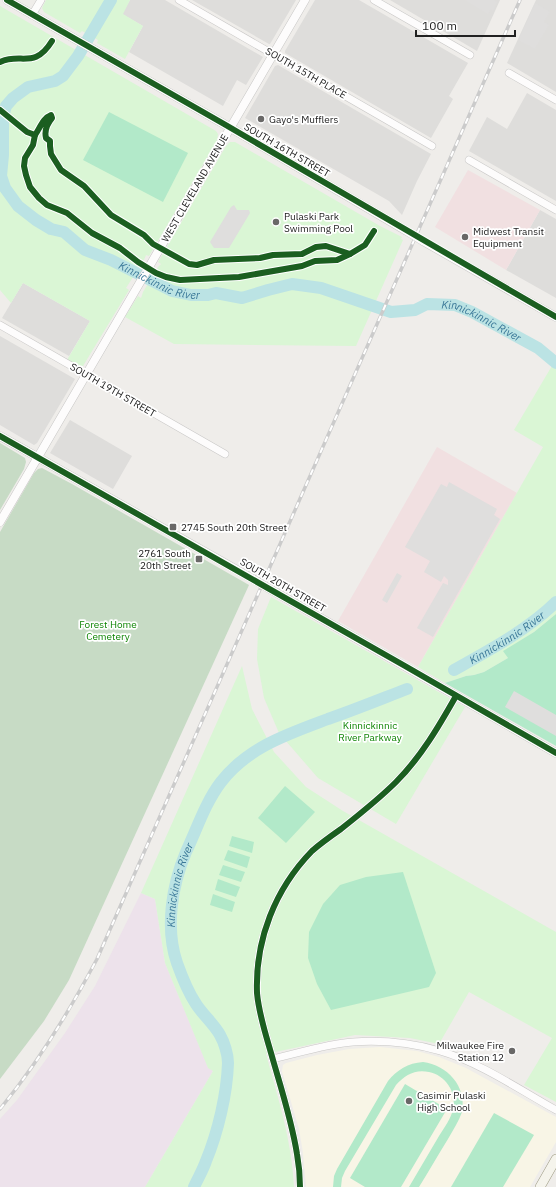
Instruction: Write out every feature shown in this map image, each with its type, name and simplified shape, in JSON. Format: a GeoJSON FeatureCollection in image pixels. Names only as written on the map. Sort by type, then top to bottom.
{"type":"FeatureCollection","features":[{"type":"Feature","properties":{"kind":"main road"},"geometry":{"type":"LineString","coordinates":[[540,1187],[556,1159]]}},
{"type":"Feature","properties":{"kind":"street","name":"SOUTH 16TH STREET"},"geometry":{"type":"LineString","coordinates":[[7,0],[556,317]]}},
{"type":"Feature","properties":{"kind":"street"},"geometry":{"type":"LineString","coordinates":[[32,15],[41,0]]}},
{"type":"Feature","properties":{"kind":"street","name":"SOUTH 15TH PLACE"},"geometry":{"type":"LineString","coordinates":[[179,0],[432,146]]}},
{"type":"Feature","properties":{"kind":"street","name":"WEST CLEVELAND AVENUE"},"geometry":{"type":"LineString","coordinates":[[0,522],[305,0]]}},
{"type":"Feature","properties":{"kind":"street"},"geometry":{"type":"LineString","coordinates":[[374,0],[470,55]]}},
{"type":"Feature","properties":{"kind":"street"},"geometry":{"type":"LineString","coordinates":[[509,73],[556,100]]}},
{"type":"Feature","properties":{"kind":"street"},"geometry":{"type":"LineString","coordinates":[[469,160],[556,210]]}},
{"type":"Feature","properties":{"kind":"street","name":"SOUTH 19TH STREET"},"geometry":{"type":"LineString","coordinates":[[0,325],[225,454]]}},
{"type":"Feature","properties":{"kind":"street","name":"SOUTH 20TH STREET"},"geometry":{"type":"LineString","coordinates":[[0,436],[556,753]]}},
{"type":"Feature","properties":{"kind":"street"},"geometry":{"type":"LineString","coordinates":[[300,1187],[298,1156],[262,1022],[257,994],[257,967],[264,930],[278,898],[299,866],[314,850],[382,795],[406,770],[434,734],[456,696]]}},
{"type":"Feature","properties":{"kind":"street"},"geometry":{"type":"LineString","coordinates":[[273,1059],[323,1047],[352,1042],[381,1041],[417,1045],[441,1051],[467,1061],[556,1110]]}},
{"type":"Feature","properties":{"kind":"shaded area"},"geometry":{"type":"Polygon","coordinates":[[[130,0],[165,0],[263,57],[246,85],[237,80],[223,106],[129,52],[143,26],[122,14],[130,0]]]}},
{"type":"Feature","properties":{"kind":"shaded area"},"geometry":{"type":"Polygon","coordinates":[[[192,0],[296,0],[269,44],[192,0]]]}},
{"type":"Feature","properties":{"kind":"shaded area"},"geometry":{"type":"Polygon","coordinates":[[[315,0],[359,0],[468,63],[449,96],[453,99],[431,138],[285,53],[315,0]]]}},
{"type":"Feature","properties":{"kind":"shaded area"},"geometry":{"type":"Polygon","coordinates":[[[390,0],[500,0],[477,51],[390,0]]]}},
{"type":"Feature","properties":{"kind":"shaded area"},"geometry":{"type":"Polygon","coordinates":[[[465,0],[494,0],[497,2],[493,11],[491,9],[488,14],[465,0]]]}},
{"type":"Feature","properties":{"kind":"shaded area"},"geometry":{"type":"Polygon","coordinates":[[[536,0],[556,0],[556,92],[507,63],[536,0]]]}},
{"type":"Feature","properties":{"kind":"shaded area"},"geometry":{"type":"Polygon","coordinates":[[[535,3],[550,12],[544,22],[549,25],[535,49],[518,40],[535,3]]]}},
{"type":"Feature","properties":{"kind":"shaded area"},"geometry":{"type":"Polygon","coordinates":[[[278,65],[431,154],[402,215],[389,201],[245,118],[275,66],[278,65]]]}},
{"type":"Feature","properties":{"kind":"shaded area"},"geometry":{"type":"Polygon","coordinates":[[[527,93],[556,110],[556,201],[469,151],[487,117],[507,129],[527,93]]]}},
{"type":"Feature","properties":{"kind":"shaded area"},"geometry":{"type":"Polygon","coordinates":[[[468,170],[540,210],[506,270],[435,227],[468,170]]]}},
{"type":"Feature","properties":{"kind":"shaded area"},"geometry":{"type":"Polygon","coordinates":[[[234,205],[237,210],[249,210],[250,213],[229,248],[214,248],[210,242],[231,207],[234,205]]]}},
{"type":"Feature","properties":{"kind":"shaded area"},"geometry":{"type":"Polygon","coordinates":[[[540,210],[556,219],[556,298],[506,270],[540,210]]]}},
{"type":"Feature","properties":{"kind":"shaded area"},"geometry":{"type":"Polygon","coordinates":[[[23,283],[90,321],[69,356],[2,318],[23,283]]]}},
{"type":"Feature","properties":{"kind":"shaded area"},"geometry":{"type":"Polygon","coordinates":[[[0,336],[75,379],[37,443],[34,445],[0,425],[0,336]]]}},
{"type":"Feature","properties":{"kind":"shaded area"},"geometry":{"type":"Polygon","coordinates":[[[70,420],[132,456],[113,489],[50,453],[70,420]]]}},
{"type":"Feature","properties":{"kind":"shaded area"},"geometry":{"type":"Polygon","coordinates":[[[437,447],[517,493],[418,667],[338,621],[437,447]]]}},
{"type":"Feature","properties":{"kind":"shaded area"},"geometry":{"type":"Polygon","coordinates":[[[449,482],[497,509],[494,515],[500,519],[433,637],[417,628],[443,583],[448,585],[448,580],[444,576],[441,582],[424,572],[430,561],[405,547],[441,484],[447,487],[449,482]]]}},
{"type":"Feature","properties":{"kind":"shaded area"},"geometry":{"type":"Polygon","coordinates":[[[397,573],[402,576],[387,603],[382,600],[397,573]]]}},
{"type":"Feature","properties":{"kind":"shaded area"},"geometry":{"type":"Polygon","coordinates":[[[514,691],[556,715],[556,736],[505,707],[514,691]]]}},
{"type":"Feature","properties":{"kind":"shaded area"},"geometry":{"type":"Polygon","coordinates":[[[141,893],[155,899],[165,963],[208,1067],[213,1071],[145,1187],[0,1187],[0,1119],[17,1100],[65,1033],[95,986],[141,893]]]}},
{"type":"Feature","properties":{"kind":"shaded area","name":"Casimir Pulaski High School"},"geometry":{"type":"Polygon","coordinates":[[[380,1047],[417,1051],[439,1057],[466,1068],[556,1117],[556,1142],[530,1187],[306,1187],[299,1129],[282,1071],[283,1065],[317,1055],[349,1049],[380,1047]]]}},
{"type":"Feature","properties":{"kind":"green space"},"geometry":{"type":"Polygon","coordinates":[[[46,0],[130,0],[123,14],[143,26],[125,59],[97,43],[98,40],[82,31],[80,33],[44,12],[42,8],[46,0]]]}},
{"type":"Feature","properties":{"kind":"green space"},"geometry":{"type":"Polygon","coordinates":[[[0,6],[216,131],[218,134],[217,141],[149,256],[146,255],[126,288],[129,290],[83,366],[67,360],[90,321],[23,283],[11,303],[0,290],[0,6]]]}},
{"type":"Feature","properties":{"kind":"green space"},"geometry":{"type":"Polygon","coordinates":[[[109,112],[188,153],[163,202],[83,160],[109,112]]]}},
{"type":"Feature","properties":{"kind":"green space"},"geometry":{"type":"Polygon","coordinates":[[[230,142],[235,142],[380,226],[402,237],[401,239],[403,240],[356,346],[174,344],[125,317],[138,296],[141,298],[143,292],[161,264],[158,262],[226,146],[230,142]]]}},
{"type":"Feature","properties":{"kind":"green space"},"geometry":{"type":"Polygon","coordinates":[[[556,359],[556,614],[534,632],[504,651],[508,658],[484,672],[445,683],[418,667],[543,447],[514,430],[556,359]]]}},
{"type":"Feature","properties":{"kind":"green space"},"geometry":{"type":"Polygon","coordinates":[[[0,443],[25,458],[26,462],[24,469],[0,510],[0,443]]]}},
{"type":"Feature","properties":{"kind":"green space","name":"Forest Home Cemetery"},"geometry":{"type":"Polygon","coordinates":[[[42,468],[249,585],[69,980],[44,1021],[0,1079],[0,532],[34,473],[38,469],[42,468]]]}},
{"type":"Feature","properties":{"kind":"green space","name":"Kinnickinnic River Parkway"},"geometry":{"type":"Polygon","coordinates":[[[271,597],[465,707],[396,824],[318,778],[279,733],[264,698],[257,659],[258,629],[271,597]]]}},
{"type":"Feature","properties":{"kind":"green space"},"geometry":{"type":"Polygon","coordinates":[[[556,614],[556,746],[445,683],[484,672],[508,658],[503,651],[534,632],[556,614]]]}},
{"type":"Feature","properties":{"kind":"green space"},"geometry":{"type":"Polygon","coordinates":[[[242,666],[252,709],[274,752],[306,787],[343,811],[556,932],[556,1102],[524,1085],[552,1038],[469,992],[439,1044],[410,1038],[355,1035],[266,1054],[280,1103],[287,1136],[293,1170],[294,1187],[145,1187],[213,1071],[208,1068],[165,963],[155,899],[141,893],[242,666]]]}},
{"type":"Feature","properties":{"kind":"green space"},"geometry":{"type":"Polygon","coordinates":[[[285,786],[315,812],[286,843],[258,818],[285,786]]]}},
{"type":"Feature","properties":{"kind":"green space"},"geometry":{"type":"Polygon","coordinates":[[[232,836],[254,842],[252,853],[229,846],[232,836]]]}},
{"type":"Feature","properties":{"kind":"green space"},"geometry":{"type":"Polygon","coordinates":[[[228,850],[250,857],[247,868],[224,860],[228,850]]]}},
{"type":"Feature","properties":{"kind":"green space"},"geometry":{"type":"Polygon","coordinates":[[[223,865],[245,872],[241,882],[219,875],[223,865]]]}},
{"type":"Feature","properties":{"kind":"green space"},"geometry":{"type":"Polygon","coordinates":[[[403,872],[436,973],[429,987],[331,1010],[317,984],[308,958],[309,932],[323,904],[340,885],[366,877],[403,872]]]}},
{"type":"Feature","properties":{"kind":"green space"},"geometry":{"type":"Polygon","coordinates":[[[218,879],[240,887],[236,897],[215,890],[218,879]]]}},
{"type":"Feature","properties":{"kind":"green space"},"geometry":{"type":"Polygon","coordinates":[[[213,894],[235,902],[232,912],[210,905],[213,894]]]}},
{"type":"Feature","properties":{"kind":"green space"},"geometry":{"type":"Polygon","coordinates":[[[423,1062],[440,1067],[453,1078],[458,1086],[463,1103],[462,1112],[458,1122],[419,1187],[409,1187],[449,1120],[454,1103],[451,1091],[445,1081],[435,1074],[424,1071],[415,1072],[403,1078],[396,1085],[345,1171],[342,1178],[341,1187],[333,1187],[334,1176],[337,1169],[388,1081],[403,1068],[412,1064],[423,1062]]]}},
{"type":"Feature","properties":{"kind":"green space"},"geometry":{"type":"Polygon","coordinates":[[[405,1084],[447,1109],[401,1187],[365,1187],[350,1178],[405,1084]]]}},
{"type":"Feature","properties":{"kind":"green space"},"geometry":{"type":"Polygon","coordinates":[[[494,1113],[534,1135],[503,1187],[451,1187],[494,1113]]]}},
{"type":"Feature","properties":{"kind":"waterway","name":"Kinnickinnic River"},"geometry":{"type":"LineString","coordinates":[[111,0],[78,56],[63,76],[55,81],[28,87],[13,98],[6,106],[3,117],[3,155],[1,176],[5,188],[18,206],[51,229],[64,232],[85,250],[111,260],[172,291],[191,295],[208,295],[216,293],[242,298],[292,284],[321,288],[391,312],[415,310],[427,304],[455,305],[472,312],[538,348],[556,363]]}},
{"type":"Feature","properties":{"kind":"waterway","name":"Kinnickinnic River"},"geometry":{"type":"LineString","coordinates":[[454,670],[521,630],[556,602]]}},
{"type":"Feature","properties":{"kind":"waterway","name":"Kinnickinnic River"},"geometry":{"type":"LineString","coordinates":[[194,1187],[205,1164],[218,1125],[224,1100],[228,1063],[227,1052],[218,1031],[199,1008],[190,994],[173,950],[171,936],[172,907],[177,878],[186,852],[215,790],[232,770],[243,760],[284,736],[407,689]]}},
{"type":"Feature","properties":{"kind":"railway"},"geometry":{"type":"LineString","coordinates":[[0,1109],[14,1092],[52,1037],[97,959],[520,0]]}},
{"type":"Feature","properties":{"kind":"cycle path"},"geometry":{"type":"LineString","coordinates":[[7,0],[556,317]]}},
{"type":"Feature","properties":{"kind":"cycle path"},"geometry":{"type":"LineString","coordinates":[[0,62],[8,59],[33,58],[45,50],[52,41]]}},
{"type":"Feature","properties":{"kind":"cycle path"},"geometry":{"type":"LineString","coordinates":[[0,110],[27,132],[35,135],[44,121],[51,115],[52,118],[47,125],[45,135],[50,141],[51,154],[61,170],[84,186],[111,215],[144,235],[153,244],[189,264],[197,265],[214,260],[302,254],[316,247],[326,246],[350,254],[365,245],[374,231]]}},
{"type":"Feature","properties":{"kind":"cycle path"},"geometry":{"type":"LineString","coordinates":[[35,135],[33,145],[25,158],[24,166],[30,187],[39,198],[47,205],[67,213],[92,233],[120,248],[138,262],[156,273],[166,277],[180,280],[239,277],[302,266],[315,261],[337,260],[350,254]]}},
{"type":"Feature","properties":{"kind":"cycle path"},"geometry":{"type":"LineString","coordinates":[[0,436],[556,753]]}},
{"type":"Feature","properties":{"kind":"cycle path"},"geometry":{"type":"LineString","coordinates":[[300,1187],[300,1175],[295,1142],[264,1027],[257,993],[257,973],[260,954],[270,916],[288,882],[312,851],[390,788],[414,762],[429,741],[456,696]]}},
{"type":"Feature","properties":{"kind":"place","name":"Gayo's Mufflers"},"geometry":{"type":"Point","coordinates":[261,119]}},
{"type":"Feature","properties":{"kind":"place","name":"Pulaski Park Swimming Pool"},"geometry":{"type":"Point","coordinates":[276,222]}},
{"type":"Feature","properties":{"kind":"place","name":"Midwest Transit Equipment"},"geometry":{"type":"Point","coordinates":[465,237]}},
{"type":"Feature","properties":{"kind":"place","name":"2745 South 20th Street"},"geometry":{"type":"Point","coordinates":[173,527]}},
{"type":"Feature","properties":{"kind":"place","name":"2761 South 20th Street"},"geometry":{"type":"Point","coordinates":[199,559]}},
{"type":"Feature","properties":{"kind":"place","name":"Milwaukee Fire Station 12"},"geometry":{"type":"Point","coordinates":[512,1051]}},
{"type":"Feature","properties":{"kind":"place","name":"Casimir Pulaski High School"},"geometry":{"type":"Point","coordinates":[409,1101]}}]}
